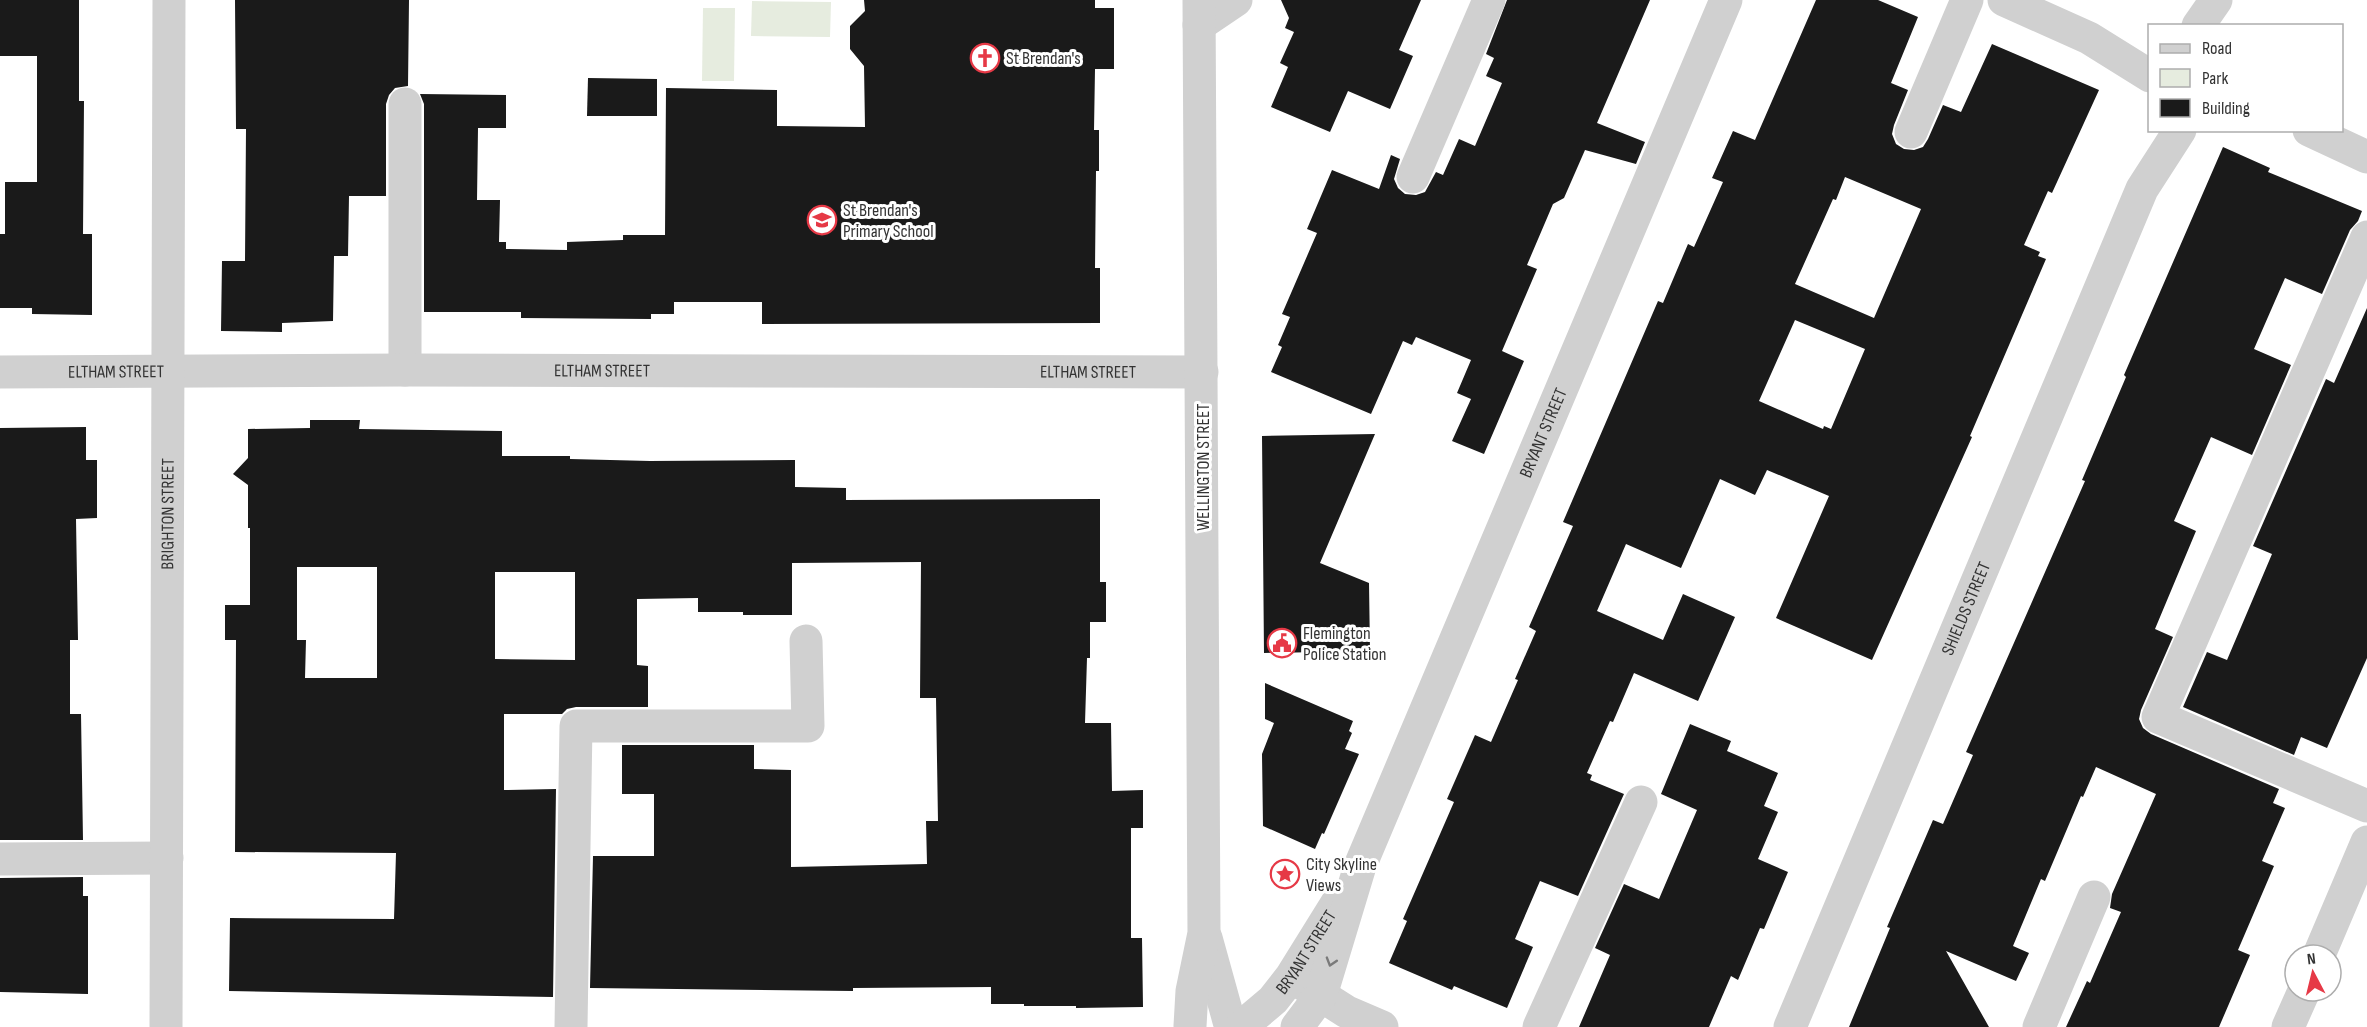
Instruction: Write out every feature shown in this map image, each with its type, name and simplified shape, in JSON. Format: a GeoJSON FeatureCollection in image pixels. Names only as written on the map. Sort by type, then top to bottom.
{"type":"FeatureCollection","features":[{"type":"Feature","properties":{"kind":"street","name":"BRIGHTON STREET"},"geometry":{"type":"LineString","coordinates":[[166,1027],[170,0]]}},
{"type":"Feature","properties":{"kind":"street"},"geometry":{"type":"LineString","coordinates":[[1199,13],[1236,0]]}},
{"type":"Feature","properties":{"kind":"street"},"geometry":{"type":"LineString","coordinates":[[1413,177],[1489,0]]}},
{"type":"Feature","properties":{"kind":"street","name":"BRYANT STREET"},"geometry":{"type":"LineString","coordinates":[[1297,1027],[1321,995],[1360,866],[1726,0]]}},
{"type":"Feature","properties":{"kind":"street"},"geometry":{"type":"LineString","coordinates":[[1911,132],[1967,0]]}},
{"type":"Feature","properties":{"kind":"street"},"geometry":{"type":"LineString","coordinates":[[2004,0],[2089,38],[2148,75]]}},
{"type":"Feature","properties":{"kind":"street"},"geometry":{"type":"LineString","coordinates":[[2199,24],[2216,0]]}},
{"type":"Feature","properties":{"kind":"street"},"geometry":{"type":"LineString","coordinates":[[2223,24],[2229,0]]}},
{"type":"Feature","properties":{"kind":"street","name":"WELLINGTON STREET"},"geometry":{"type":"LineString","coordinates":[[1190,1027],[1192,991],[1204,933],[1199,13]]}},
{"type":"Feature","properties":{"kind":"street"},"geometry":{"type":"LineString","coordinates":[[2089,38],[2148,50]]}},
{"type":"Feature","properties":{"kind":"street"},"geometry":{"type":"LineString","coordinates":[[405,104],[405,370]]}},
{"type":"Feature","properties":{"kind":"street","name":"SHIELDS STREET"},"geometry":{"type":"LineString","coordinates":[[2142,189],[2152,132]]}},
{"type":"Feature","properties":{"kind":"street","name":"SHIELDS STREET"},"geometry":{"type":"LineString","coordinates":[[1790,1027],[2142,189],[2179,132]]}},
{"type":"Feature","properties":{"kind":"street"},"geometry":{"type":"LineString","coordinates":[[2313,132],[2367,157]]}},
{"type":"Feature","properties":{"kind":"street"},"geometry":{"type":"LineString","coordinates":[[2367,237],[2158,717],[2367,806]]}},
{"type":"Feature","properties":{"kind":"street","name":"ELTHAM STREET"},"geometry":{"type":"LineString","coordinates":[[0,372],[405,370],[1202,372]]}},
{"type":"Feature","properties":{"kind":"street"},"geometry":{"type":"LineString","coordinates":[[572,1027],[576,726],[808,726],[806,641]]}},
{"type":"Feature","properties":{"kind":"street"},"geometry":{"type":"LineString","coordinates":[[1539,1027],[1641,802]]}},
{"type":"Feature","properties":{"kind":"street"},"geometry":{"type":"LineString","coordinates":[[2324,943],[2367,842]]}},
{"type":"Feature","properties":{"kind":"street"},"geometry":{"type":"LineString","coordinates":[[0,859],[167,858]]}},
{"type":"Feature","properties":{"kind":"street","name":"BRYANT STREET"},"geometry":{"type":"LineString","coordinates":[[1236,1025],[1273,1000],[1291,977],[1360,866]]}},
{"type":"Feature","properties":{"kind":"street"},"geometry":{"type":"LineString","coordinates":[[2039,1027],[2094,897]]}},
{"type":"Feature","properties":{"kind":"street","name":"WELLINGTON STREET"},"geometry":{"type":"LineString","coordinates":[[1204,933],[1236,1025]]}},
{"type":"Feature","properties":{"kind":"street"},"geometry":{"type":"LineString","coordinates":[[1291,977],[1347,1012],[1382,1027]]}},
{"type":"Feature","properties":{"kind":"street"},"geometry":{"type":"LineString","coordinates":[[2288,1027],[2299,1003]]}},
{"type":"Feature","properties":{"kind":"street"},"geometry":{"type":"LineString","coordinates":[[1190,1027],[1209,1020],[1236,1025]]}},
{"type":"Feature","properties":{"kind":"green space"},"geometry":{"type":"Polygon","coordinates":[[[752,1],[831,2],[830,37],[751,36],[752,1]]]}},
{"type":"Feature","properties":{"kind":"green space"},"geometry":{"type":"Polygon","coordinates":[[[703,8],[735,8],[734,81],[702,81],[703,8]]]}},
{"type":"Feature","properties":{"kind":"building"},"geometry":{"type":"Polygon","coordinates":[[[0,0],[79,0],[79,101],[84,101],[83,234],[92,234],[92,315],[32,314],[32,308],[0,308],[0,234],[5,234],[5,182],[37,182],[37,56],[0,56],[0,0]]]}},
{"type":"Feature","properties":{"kind":"building"},"geometry":{"type":"Polygon","coordinates":[[[235,0],[409,0],[408,86],[395,88],[386,104],[386,196],[349,196],[348,256],[334,256],[333,321],[282,323],[282,332],[221,331],[222,261],[245,261],[246,129],[236,129],[235,0]]]}},
{"type":"Feature","properties":{"kind":"building","name":"St Brendan's Primary School"},"geometry":{"type":"Polygon","coordinates":[[[864,0],[1095,0],[1095,8],[1114,8],[1114,69],[1095,69],[1094,130],[1099,130],[1099,171],[1096,171],[1095,268],[1100,268],[1100,323],[762,324],[762,302],[674,302],[674,314],[651,314],[651,319],[521,318],[521,312],[424,312],[424,104],[420,94],[506,95],[506,128],[478,128],[477,200],[500,200],[499,242],[506,242],[506,249],[567,250],[567,242],[623,240],[623,235],[665,235],[666,88],[777,90],[777,126],[865,127],[864,66],[850,49],[850,26],[865,11],[864,0]]]}},
{"type":"Feature","properties":{"kind":"building"},"geometry":{"type":"Polygon","coordinates":[[[1281,0],[1421,0],[1399,50],[1413,56],[1390,109],[1348,91],[1330,132],[1271,107],[1288,67],[1280,63],[1294,32],[1285,28],[1289,18],[1281,0]]]}},
{"type":"Feature","properties":{"kind":"building"},"geometry":{"type":"Polygon","coordinates":[[[1507,0],[1650,0],[1597,123],[1645,142],[1636,164],[1585,150],[1564,198],[1553,204],[1527,265],[1537,269],[1502,351],[1524,361],[1484,454],[1452,441],[1471,399],[1457,393],[1471,360],[1416,337],[1412,345],[1403,341],[1371,414],[1271,372],[1282,347],[1278,345],[1290,317],[1282,314],[1317,233],[1307,229],[1332,170],[1379,189],[1391,155],[1400,159],[1394,179],[1398,188],[1405,194],[1416,195],[1425,192],[1436,172],[1443,175],[1459,139],[1475,146],[1502,83],[1486,76],[1494,58],[1486,54],[1507,0]]]}},
{"type":"Feature","properties":{"kind":"building"},"geometry":{"type":"Polygon","coordinates":[[[1816,0],[1878,0],[1918,17],[1891,83],[1908,90],[1892,134],[1896,144],[1904,149],[1914,150],[1923,147],[1943,105],[1961,112],[1992,44],[2099,90],[2052,193],[2048,191],[2024,245],[2040,252],[2038,256],[2046,259],[1970,436],[1972,437],[1872,660],[1776,618],[1829,496],[1767,470],[1755,495],[1720,479],[1681,568],[1626,544],[1597,611],[1663,640],[1683,594],[1735,617],[1698,701],[1634,673],[1613,722],[1610,721],[1587,773],[1592,775],[1590,780],[1624,794],[1578,896],[1540,881],[1515,939],[1533,947],[1507,1008],[1454,986],[1452,990],[1389,963],[1407,921],[1403,919],[1454,802],[1447,799],[1475,735],[1491,742],[1518,680],[1515,679],[1536,631],[1529,627],[1573,526],[1563,522],[1658,301],[1663,303],[1688,244],[1694,247],[1723,182],[1712,178],[1733,131],[1755,140],[1816,0]],[[1845,177],[1795,284],[1874,318],[1921,209],[1845,177]],[[1795,320],[1759,401],[1823,429],[1824,426],[1831,429],[1865,349],[1795,320]]]}},
{"type":"Feature","properties":{"kind":"building"},"geometry":{"type":"Polygon","coordinates":[[[588,78],[657,79],[657,116],[587,116],[588,78]]]}},
{"type":"Feature","properties":{"kind":"building"},"geometry":{"type":"Polygon","coordinates":[[[2223,147],[2270,168],[2268,172],[2362,211],[2358,221],[2350,230],[2322,294],[2285,278],[2254,349],[2291,365],[2252,455],[2211,437],[2174,521],[2196,531],[2155,629],[2173,637],[2139,719],[2143,728],[2151,734],[2279,789],[2273,803],[2285,808],[2262,861],[2274,866],[2238,950],[2250,955],[2219,1027],[2066,1027],[2087,981],[2090,983],[2121,912],[2110,908],[2112,894],[2156,794],[2096,767],[2083,797],[2081,796],[2045,881],[2041,879],[2013,946],[2029,953],[2016,981],[1946,951],[1989,1027],[1849,1027],[1890,928],[1887,927],[1933,820],[1943,824],[1973,755],[1966,752],[2085,481],[2082,480],[2126,377],[2124,375],[2223,147]]]}},
{"type":"Feature","properties":{"kind":"building"},"geometry":{"type":"Polygon","coordinates":[[[2367,308],[2367,658],[2327,748],[2301,737],[2294,755],[2183,707],[2207,652],[2227,660],[2272,554],[2253,546],[2326,379],[2334,383],[2367,308]]]}},
{"type":"Feature","properties":{"kind":"building"},"geometry":{"type":"Polygon","coordinates":[[[310,420],[360,420],[359,429],[502,431],[502,456],[570,456],[570,459],[650,461],[795,460],[795,487],[846,488],[846,500],[1100,499],[1100,582],[1106,582],[1106,622],[1090,622],[1085,723],[1111,723],[1112,791],[1143,790],[1143,828],[1131,828],[1131,938],[1142,938],[1143,1007],[1076,1008],[1076,1006],[991,1004],[991,987],[853,988],[853,991],[590,988],[593,856],[654,856],[654,794],[622,794],[622,745],[754,745],[754,769],[791,770],[791,867],[927,864],[926,821],[938,821],[936,698],[920,698],[921,562],[792,563],[792,615],[698,612],[698,598],[637,599],[637,665],[648,666],[648,707],[576,707],[567,709],[562,714],[504,714],[504,790],[556,789],[553,997],[229,991],[230,918],[394,919],[396,853],[235,852],[236,640],[225,640],[225,605],[250,605],[250,528],[248,528],[248,485],[233,474],[248,458],[248,429],[310,428],[310,420]],[[297,567],[297,640],[306,640],[305,678],[377,678],[377,567],[297,567]],[[495,572],[495,659],[575,660],[575,572],[495,572]]]}},
{"type":"Feature","properties":{"kind":"building"},"geometry":{"type":"Polygon","coordinates":[[[86,427],[86,460],[97,460],[97,518],[76,519],[78,640],[70,640],[70,714],[81,714],[83,840],[0,840],[0,428],[86,427]]]}},
{"type":"Feature","properties":{"kind":"building"},"geometry":{"type":"Polygon","coordinates":[[[1375,434],[1320,563],[1369,583],[1370,651],[1264,653],[1262,436],[1375,434]]]}},
{"type":"Feature","properties":{"kind":"building"},"geometry":{"type":"Polygon","coordinates":[[[1265,683],[1353,721],[1349,731],[1352,733],[1345,749],[1359,754],[1324,834],[1322,833],[1315,849],[1263,826],[1262,754],[1274,723],[1265,719],[1265,683]]]}},
{"type":"Feature","properties":{"kind":"building"},"geometry":{"type":"Polygon","coordinates":[[[1690,724],[1731,741],[1727,751],[1778,773],[1764,806],[1778,812],[1758,859],[1788,872],[1764,929],[1760,928],[1738,980],[1731,976],[1709,1027],[1579,1027],[1610,955],[1595,948],[1624,884],[1659,899],[1697,810],[1661,794],[1690,724]]]}},
{"type":"Feature","properties":{"kind":"building"},"geometry":{"type":"Polygon","coordinates":[[[83,877],[83,896],[88,896],[88,994],[0,992],[0,878],[83,877]]]}},
{"type":"Feature","properties":{"kind":"place","name":"St Brendan's"},"geometry":{"type":"Point","coordinates":[985,58]}},
{"type":"Feature","properties":{"kind":"place","name":"St Brendan's Primary School"},"geometry":{"type":"Point","coordinates":[822,220]}},
{"type":"Feature","properties":{"kind":"place","name":"Flemington Police Station"},"geometry":{"type":"Point","coordinates":[1282,643]}},
{"type":"Feature","properties":{"kind":"place","name":"City Skyline Views"},"geometry":{"type":"Point","coordinates":[1285,874]}}]}
